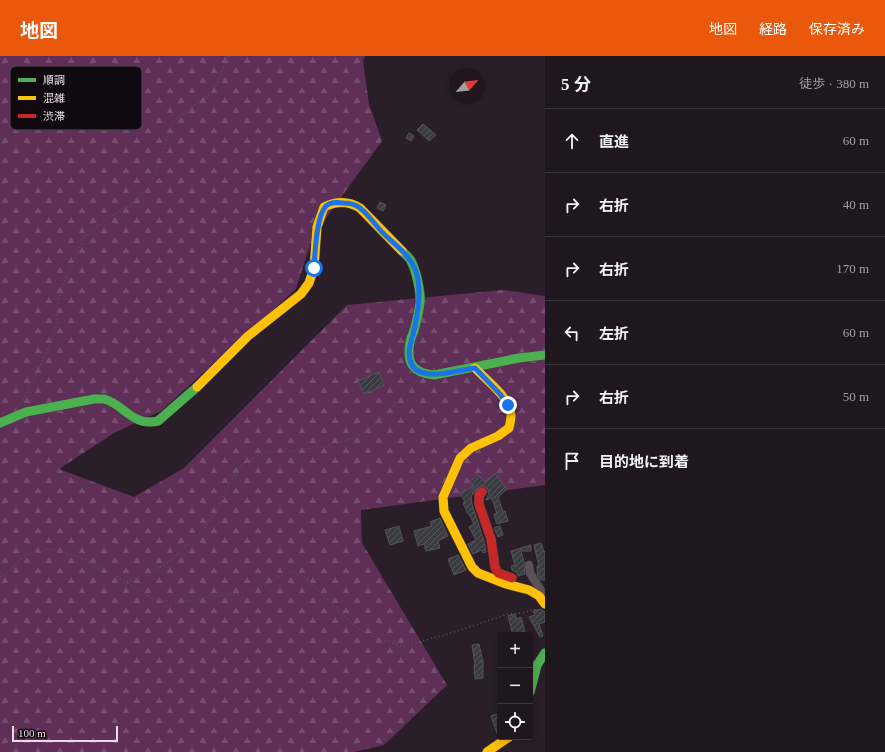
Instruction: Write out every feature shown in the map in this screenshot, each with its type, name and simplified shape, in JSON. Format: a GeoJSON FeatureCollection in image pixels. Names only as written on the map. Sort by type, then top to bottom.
{"type":"FeatureCollection","features":[{"type":"Feature","properties":{"kind":"street"},"geometry":{"type":"LineString","coordinates":[[0,423],[18,415],[44,408],[94,399],[103,399],[111,402],[126,413],[141,421],[150,423],[158,421],[192,392],[248,336],[301,294],[309,283],[314,268],[317,227],[324,207],[336,202],[354,204],[360,208],[410,259],[415,271],[420,301],[415,328],[410,341],[409,356],[411,364],[416,370],[423,374],[434,375],[519,358],[545,355]]}},
{"type":"Feature","properties":{"kind":"street"},"geometry":{"type":"LineString","coordinates":[[475,368],[500,394],[508,405],[511,416],[509,428],[498,436],[471,448],[460,458],[443,497],[444,511],[472,567],[478,573],[506,584],[529,590],[541,596]]}},
{"type":"Feature","properties":{"kind":"street"},"geometry":{"type":"LineString","coordinates":[[482,492],[479,496],[479,504],[491,539],[495,567],[498,573],[518,580],[536,589],[541,596]]}},
{"type":"Feature","properties":{"kind":"street"},"geometry":{"type":"LineString","coordinates":[[529,565],[541,596],[543,606]]}},
{"type":"Feature","properties":{"kind":"street"},"geometry":{"type":"LineString","coordinates":[[533,678],[537,665],[545,653]]}},
{"type":"Feature","properties":{"kind":"street"},"geometry":{"type":"LineString","coordinates":[[493,750],[505,740]]}},
{"type":"Feature","properties":{"kind":"path"},"geometry":{"type":"LineString","coordinates":[[18,415],[22,402],[48,349],[56,328],[60,293],[83,238],[107,219],[134,202],[150,185],[161,160],[166,137],[172,125],[176,119],[210,94],[219,80],[225,62],[229,56]]}},
{"type":"Feature","properties":{"kind":"path"},"geometry":{"type":"LineString","coordinates":[[127,582],[164,565],[176,556],[204,528],[218,508],[229,484],[241,465],[269,452],[283,452],[321,447],[345,441],[360,435],[373,426],[423,374]]}},
{"type":"Feature","properties":{"kind":"path"},"geometry":{"type":"LineString","coordinates":[[0,577],[6,574],[22,558],[44,549],[57,550],[82,558],[127,582],[152,598],[178,602],[241,593],[291,572],[308,578],[344,616],[360,630],[381,640],[404,646],[448,634],[508,614],[522,613],[543,606]]}},
{"type":"Feature","properties":{"kind":"green space"},"geometry":{"type":"Polygon","coordinates":[[[0,56],[365,56],[363,61],[369,104],[382,141],[313,236],[296,289],[161,411],[114,433],[59,469],[134,497],[184,468],[347,305],[502,290],[545,296],[545,485],[361,510],[362,543],[447,685],[384,745],[354,752],[0,752],[0,56]]]}},
{"type":"Feature","properties":{"kind":"building"},"geometry":{"type":"Polygon","coordinates":[[[423,124],[436,135],[429,141],[417,130],[423,124]]]}},
{"type":"Feature","properties":{"kind":"building"},"geometry":{"type":"Polygon","coordinates":[[[409,133],[414,136],[411,141],[406,138],[409,133]]]}},
{"type":"Feature","properties":{"kind":"building"},"geometry":{"type":"Polygon","coordinates":[[[380,202],[386,205],[383,211],[377,208],[380,202]]]}},
{"type":"Feature","properties":{"kind":"building"},"geometry":{"type":"Polygon","coordinates":[[[379,372],[384,385],[364,394],[358,381],[379,372]]]}},
{"type":"Feature","properties":{"kind":"building"},"geometry":{"type":"Polygon","coordinates":[[[495,474],[507,489],[498,497],[508,521],[497,524],[494,514],[497,514],[492,498],[486,500],[489,493],[488,489],[482,485],[477,488],[473,492],[471,498],[486,552],[483,553],[481,550],[473,554],[468,544],[476,540],[469,527],[474,524],[463,503],[465,502],[460,493],[474,486],[470,481],[478,475],[485,482],[495,474]]]}},
{"type":"Feature","properties":{"kind":"building"},"geometry":{"type":"Polygon","coordinates":[[[440,518],[448,536],[438,541],[440,548],[426,551],[424,544],[418,546],[414,531],[432,526],[430,522],[440,518]]]}},
{"type":"Feature","properties":{"kind":"building"},"geometry":{"type":"Polygon","coordinates":[[[399,526],[403,541],[390,545],[385,530],[399,526]]]}},
{"type":"Feature","properties":{"kind":"building"},"geometry":{"type":"Polygon","coordinates":[[[500,526],[503,535],[498,537],[494,528],[500,526]]]}},
{"type":"Feature","properties":{"kind":"building"},"geometry":{"type":"Polygon","coordinates":[[[541,543],[544,552],[545,551],[545,580],[541,580],[538,576],[537,566],[539,566],[534,545],[541,543]]]}},
{"type":"Feature","properties":{"kind":"building"},"geometry":{"type":"Polygon","coordinates":[[[531,545],[531,551],[521,551],[525,574],[518,576],[517,573],[512,570],[511,566],[515,565],[511,551],[531,545]]]}},
{"type":"Feature","properties":{"kind":"building"},"geometry":{"type":"Polygon","coordinates":[[[458,555],[466,570],[454,575],[448,559],[458,555]]]}},
{"type":"Feature","properties":{"kind":"building"},"geometry":{"type":"Polygon","coordinates":[[[541,609],[545,612],[545,622],[539,624],[543,636],[540,637],[529,617],[535,615],[533,611],[541,609]]]}},
{"type":"Feature","properties":{"kind":"building"},"geometry":{"type":"Polygon","coordinates":[[[515,614],[516,619],[521,617],[525,632],[512,632],[508,616],[515,614]]]}},
{"type":"Feature","properties":{"kind":"building"},"geometry":{"type":"Polygon","coordinates":[[[479,644],[483,662],[483,678],[475,679],[475,665],[472,645],[479,644]]]}},
{"type":"Feature","properties":{"kind":"building"},"geometry":{"type":"Polygon","coordinates":[[[497,714],[497,733],[491,716],[497,714]]]}},
{"type":"Feature","properties":{"kind":"traffic: fast"},"geometry":{"type":"LineString","coordinates":[[402,251],[413,265],[420,293],[419,309],[415,329],[410,340],[409,349],[410,361],[416,369],[421,372],[434,375],[519,358],[545,355]]}},
{"type":"Feature","properties":{"kind":"traffic: fast"},"geometry":{"type":"LineString","coordinates":[[0,423],[26,412],[94,399],[104,399],[111,402],[141,421],[158,421],[197,387]]}},
{"type":"Feature","properties":{"kind":"traffic: fast"},"geometry":{"type":"LineString","coordinates":[[533,680],[537,665],[545,653]]}},
{"type":"Feature","properties":{"kind":"traffic: slow"},"geometry":{"type":"LineString","coordinates":[[197,387],[248,336],[301,294],[309,283],[314,268],[317,227],[324,207],[333,204],[347,203],[360,208],[402,251]]}},
{"type":"Feature","properties":{"kind":"traffic: slow"},"geometry":{"type":"LineString","coordinates":[[475,368],[497,389],[506,401],[511,415],[509,428],[498,436],[471,448],[460,458],[443,497],[444,511],[472,567],[478,573],[506,584],[529,590],[539,596],[545,604]]}},
{"type":"Feature","properties":{"kind":"traffic: slow"},"geometry":{"type":"LineString","coordinates":[[487,752],[505,740]]}},
{"type":"Feature","properties":{"kind":"traffic: jam"},"geometry":{"type":"LineString","coordinates":[[482,492],[479,496],[479,504],[491,539],[495,567],[498,573],[512,578]]}},
{"type":"Feature","properties":{"kind":"route"},"geometry":{"type":"LineString","coordinates":[[314,268],[317,227],[324,207],[336,202],[354,204],[360,208],[410,259],[415,271],[420,301],[415,328],[410,341],[409,356],[411,364],[416,370],[423,374],[434,375],[475,368],[500,394],[508,405]]}}]}
